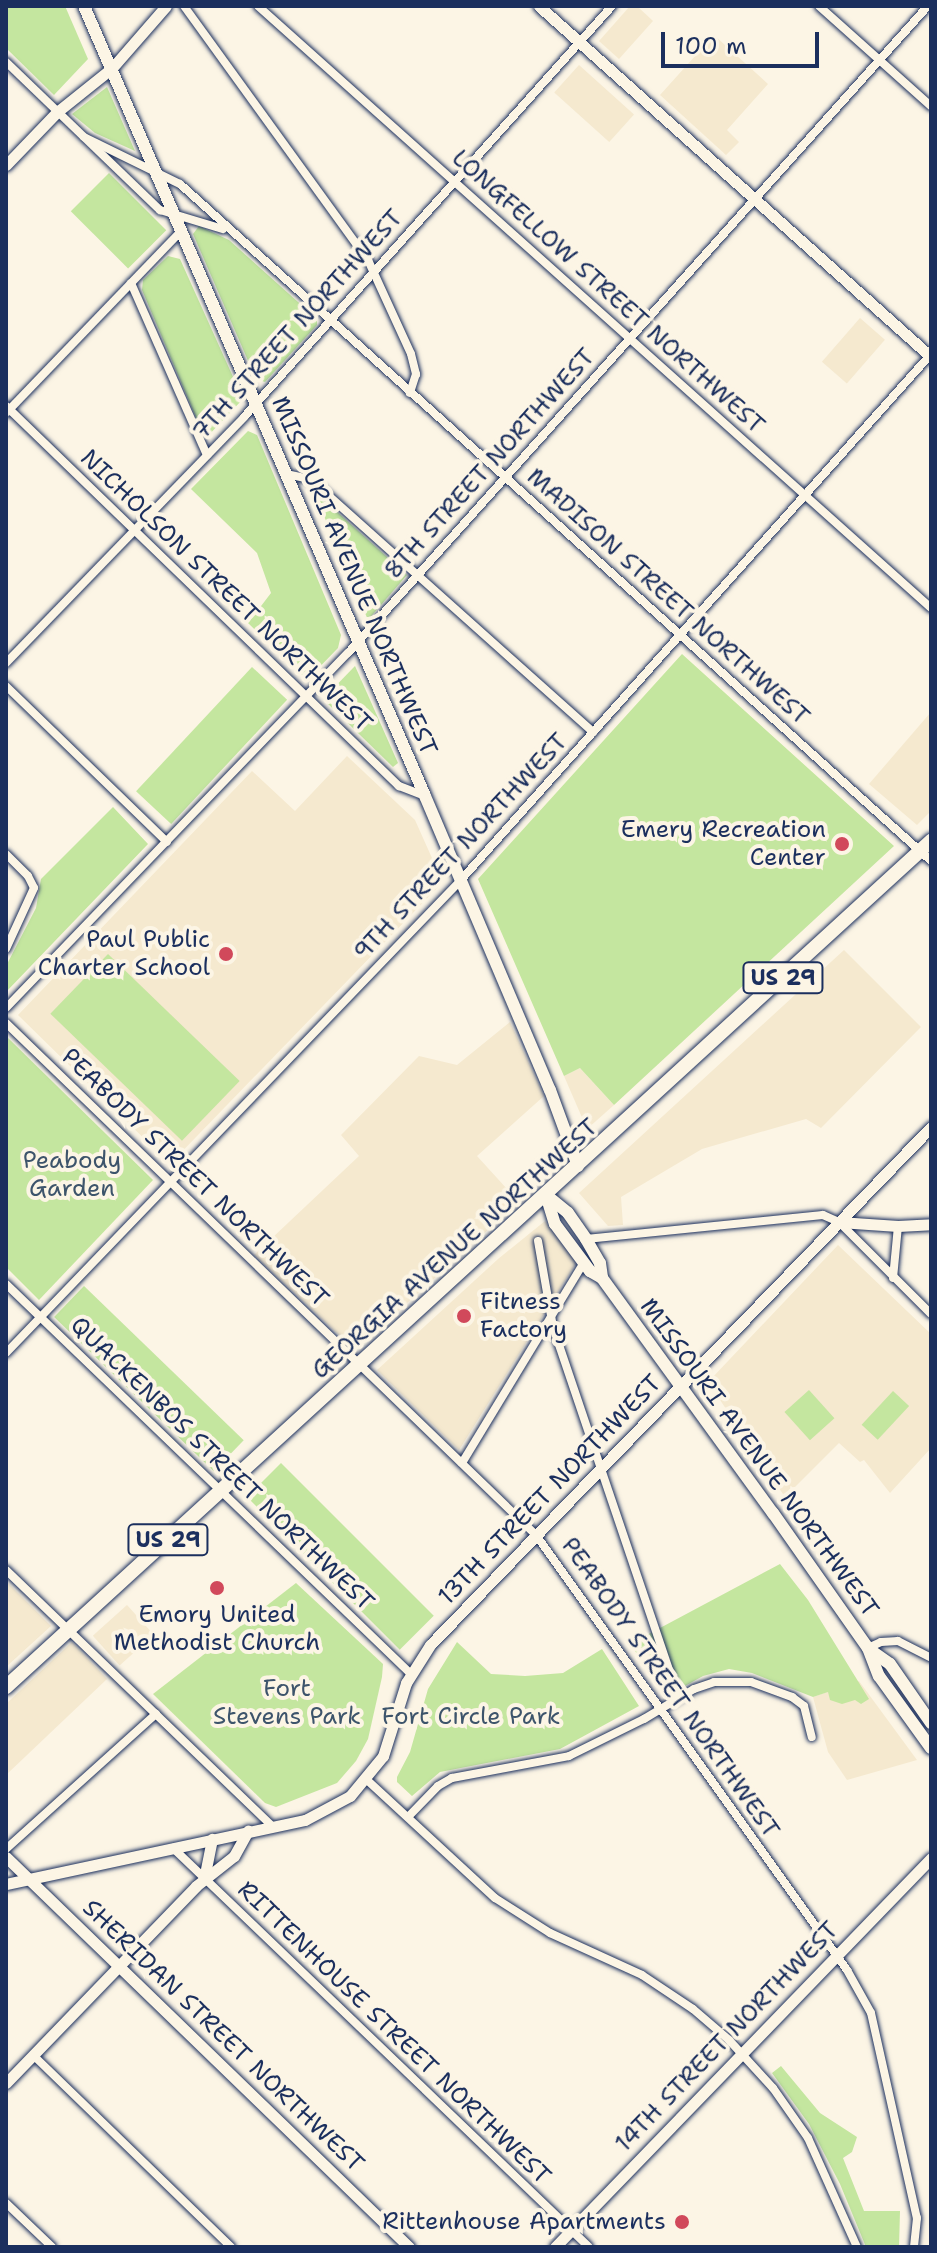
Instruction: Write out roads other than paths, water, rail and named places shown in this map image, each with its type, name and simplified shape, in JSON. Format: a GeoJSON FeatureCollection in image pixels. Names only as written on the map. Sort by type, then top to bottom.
{"type":"FeatureCollection","features":[{"type":"Feature","properties":{"kind":"highway","name":"GEORGIA AVENUE NORTHWEST"},"geometry":{"type":"LineString","coordinates":[[6,1687],[928,851]]}},
{"type":"Feature","properties":{"kind":"main road","name":"MISSOURI AVENUE NORTHWEST"},"geometry":{"type":"LineString","coordinates":[[84,6],[425,796],[550,1090],[578,1166]]}},
{"type":"Feature","properties":{"kind":"main road","name":"MISSOURI AVENUE NORTHWEST"},"geometry":{"type":"LineString","coordinates":[[546,1195],[568,1213],[586,1239],[600,1263],[602,1278]]}},
{"type":"Feature","properties":{"kind":"main road","name":"MISSOURI AVENUE NORTHWEST"},"geometry":{"type":"LineString","coordinates":[[546,1195],[555,1224],[584,1262],[602,1278],[681,1385],[868,1648]]}},
{"type":"Feature","properties":{"kind":"main road"},"geometry":{"type":"LineString","coordinates":[[868,1648],[890,1664],[931,1723]]}},
{"type":"Feature","properties":{"kind":"main road"},"geometry":{"type":"LineString","coordinates":[[868,1648],[879,1676],[931,1748]]}},
{"type":"Feature","properties":{"kind":"street"},"geometry":{"type":"LineString","coordinates":[[6,165],[57,112],[112,68],[166,6]]}},
{"type":"Feature","properties":{"kind":"street"},"geometry":{"type":"LineString","coordinates":[[184,6],[374,272],[411,354],[416,374],[410,393]]}},
{"type":"Feature","properties":{"kind":"street","name":"LONGFELLOW STREET NORTHWEST"},"geometry":{"type":"LineString","coordinates":[[258,6],[931,608]]}},
{"type":"Feature","properties":{"kind":"street"},"geometry":{"type":"LineString","coordinates":[[539,6],[930,356]]}},
{"type":"Feature","properties":{"kind":"street","name":"7TH STREET NORTHWEST"},"geometry":{"type":"LineString","coordinates":[[6,663],[256,404],[612,6]]}},
{"type":"Feature","properties":{"kind":"street"},"geometry":{"type":"LineString","coordinates":[[819,6],[931,106]]}},
{"type":"Feature","properties":{"kind":"street","name":"8TH STREET NORTHWEST"},"geometry":{"type":"LineString","coordinates":[[6,1008],[358,641],[928,6]]}},
{"type":"Feature","properties":{"kind":"street","name":"MADISON STREET NORTHWEST"},"geometry":{"type":"LineString","coordinates":[[6,62],[150,201],[175,217],[210,222],[234,235]]}},
{"type":"Feature","properties":{"kind":"street","name":"MADISON STREET NORTHWEST"},"geometry":{"type":"LineString","coordinates":[[84,137],[180,184],[505,478],[928,851]]}},
{"type":"Feature","properties":{"kind":"street"},"geometry":{"type":"LineString","coordinates":[[7,409],[181,231]]}},
{"type":"Feature","properties":{"kind":"street"},"geometry":{"type":"LineString","coordinates":[[131,283],[207,455]]}},
{"type":"Feature","properties":{"kind":"street","name":"9TH STREET NORTHWEST"},"geometry":{"type":"LineString","coordinates":[[6,1353],[460,881],[930,356]]}},
{"type":"Feature","properties":{"kind":"street","name":"NICHOLSON STREET NORTHWEST"},"geometry":{"type":"LineString","coordinates":[[7,409],[399,786],[425,796]]}},
{"type":"Feature","properties":{"kind":"street"},"geometry":{"type":"LineString","coordinates":[[286,474],[310,479],[593,732]]}},
{"type":"Feature","properties":{"kind":"street"},"geometry":{"type":"LineString","coordinates":[[6,686],[167,842]]}},
{"type":"Feature","properties":{"kind":"street"},"geometry":{"type":"LineString","coordinates":[[6,854],[31,880],[34,888],[6,949]]}},
{"type":"Feature","properties":{"kind":"street","name":"PEABODY STREET NORTHWEST"},"geometry":{"type":"LineString","coordinates":[[6,1023],[536,1535],[837,1956],[875,2022],[917,2218],[914,2247]]}},
{"type":"Feature","properties":{"kind":"street","name":"13TH STREET NORTHWEST"},"geometry":{"type":"LineString","coordinates":[[6,1884],[324,1813],[350,1796],[367,1780],[387,1747],[411,1674],[433,1642],[931,1127]]}},
{"type":"Feature","properties":{"kind":"street"},"geometry":{"type":"LineString","coordinates":[[586,1239],[805,1215],[823,1215],[839,1222],[898,1226],[931,1224]]}},
{"type":"Feature","properties":{"kind":"street"},"geometry":{"type":"LineString","coordinates":[[839,1222],[931,1314]]}},
{"type":"Feature","properties":{"kind":"street"},"geometry":{"type":"LineString","coordinates":[[893,1278],[898,1226]]}},
{"type":"Feature","properties":{"kind":"street"},"geometry":{"type":"LineString","coordinates":[[538,1241],[549,1314],[678,1697]]}},
{"type":"Feature","properties":{"kind":"street"},"geometry":{"type":"LineString","coordinates":[[462,1463],[549,1314],[584,1262]]}},
{"type":"Feature","properties":{"kind":"street","name":"QUACKENBOS STREET NORTHWEST"},"geometry":{"type":"LineString","coordinates":[[6,1284],[411,1674]]}},
{"type":"Feature","properties":{"kind":"street"},"geometry":{"type":"LineString","coordinates":[[6,1570],[272,1826]]}},
{"type":"Feature","properties":{"kind":"street","name":"MISSOURI AVENUE NORTHWEST"},"geometry":{"type":"LineString","coordinates":[[868,1648],[881,1642],[898,1641],[929,1657]]}},
{"type":"Feature","properties":{"kind":"street"},"geometry":{"type":"LineString","coordinates":[[408,1817],[438,1786],[452,1778],[560,1759],[703,1685],[727,1680],[763,1685],[799,1701],[812,1737]]}},
{"type":"Feature","properties":{"kind":"street"},"geometry":{"type":"LineString","coordinates":[[6,1849],[156,1714]]}},
{"type":"Feature","properties":{"kind":"street"},"geometry":{"type":"LineString","coordinates":[[367,1780],[474,1881],[512,1910],[669,1992],[743,2053],[808,2138],[857,2247]]}},
{"type":"Feature","properties":{"kind":"street"},"geometry":{"type":"LineString","coordinates":[[6,2083],[204,1879],[234,1856],[248,1831]]}},
{"type":"Feature","properties":{"kind":"street"},"geometry":{"type":"LineString","coordinates":[[204,1879],[212,1839]]}},
{"type":"Feature","properties":{"kind":"street","name":"RITTENHOUSE STREET NORTHWEST"},"geometry":{"type":"LineString","coordinates":[[173,1847],[589,2247]]}},
{"type":"Feature","properties":{"kind":"street","name":"SHERIDAN STREET NORTHWEST"},"geometry":{"type":"LineString","coordinates":[[6,1857],[409,2247]]}},
{"type":"Feature","properties":{"kind":"street","name":"14TH STREET NORTHWEST"},"geometry":{"type":"LineString","coordinates":[[555,2247],[931,1858]]}},
{"type":"Feature","properties":{"kind":"street"},"geometry":{"type":"LineString","coordinates":[[33,2055],[231,2247]]}},
{"type":"Feature","properties":{"kind":"street"},"geometry":{"type":"LineString","coordinates":[[6,2203],[52,2247]]}},
{"type":"Feature","properties":{"kind":"place","name":"Emery Recreation Center"},"geometry":{"type":"Point","coordinates":[842,844]}},
{"type":"Feature","properties":{"kind":"place","name":"Paul Public Charter School"},"geometry":{"type":"Point","coordinates":[226,954]}},
{"type":"Feature","properties":{"kind":"place","name":"Fitness Factory"},"geometry":{"type":"Point","coordinates":[464,1316]}},
{"type":"Feature","properties":{"kind":"place","name":"Emory United Methodist Church"},"geometry":{"type":"Point","coordinates":[217,1588]}},
{"type":"Feature","properties":{"kind":"place","name":"Rittenhouse Apartments"},"geometry":{"type":"Point","coordinates":[682,2222]}},
{"type":"Feature","properties":{"kind":"park label","name":"Peabody Garden"},"geometry":{"type":"Point","coordinates":[72,1175]}},
{"type":"Feature","properties":{"kind":"park label","name":"Fort Stevens Park"},"geometry":{"type":"Point","coordinates":[287,1703]}},
{"type":"Feature","properties":{"kind":"park label","name":"Fort Circle Park"},"geometry":{"type":"Point","coordinates":[471,1717]}}]}
